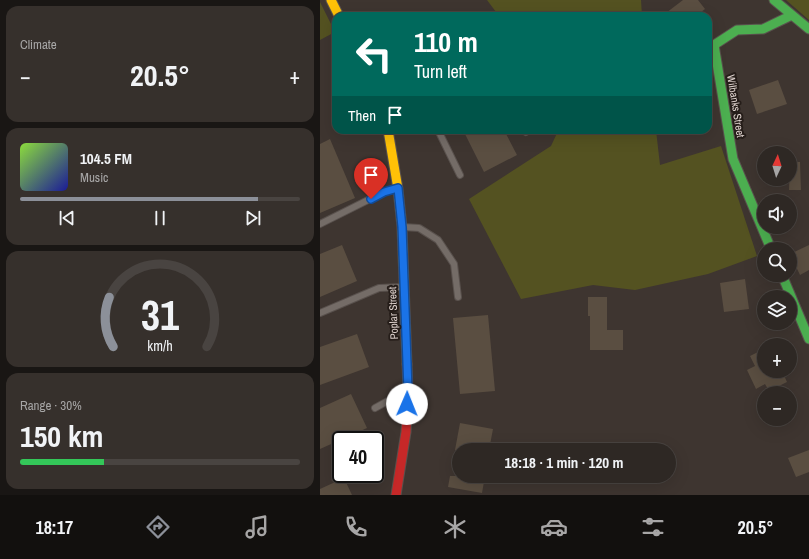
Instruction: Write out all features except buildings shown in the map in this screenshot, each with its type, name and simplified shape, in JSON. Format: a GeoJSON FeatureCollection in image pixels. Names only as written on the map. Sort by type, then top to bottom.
{"type":"FeatureCollection","features":[{"type":"Feature","properties":{"kind":"street"},"geometry":{"type":"LineString","coordinates":[[331,0],[337,12]]}},
{"type":"Feature","properties":{"kind":"street"},"geometry":{"type":"LineString","coordinates":[[774,0],[809,29]]}},
{"type":"Feature","properties":{"kind":"street","name":"Wilbanks Street"},"geometry":{"type":"LineString","coordinates":[[768,242],[733,159],[714,45],[737,30],[763,28],[792,15]]}},
{"type":"Feature","properties":{"kind":"street","name":"Poplar Street"},"geometry":{"type":"LineString","coordinates":[[389,134],[398,188],[402,227],[408,390],[406,432],[396,495]]}},
{"type":"Feature","properties":{"kind":"street"},"geometry":{"type":"LineString","coordinates":[[785,282],[809,339]]}},
{"type":"Feature","properties":{"kind":"lane"},"geometry":{"type":"LineString","coordinates":[[440,134],[460,175]]}},
{"type":"Feature","properties":{"kind":"lane"},"geometry":{"type":"LineString","coordinates":[[320,224],[384,192],[398,188]]}},
{"type":"Feature","properties":{"kind":"lane"},"geometry":{"type":"LineString","coordinates":[[402,227],[419,228],[438,240],[454,264],[458,297]]}},
{"type":"Feature","properties":{"kind":"lane"},"geometry":{"type":"LineString","coordinates":[[320,313],[379,288],[404,287]]}},
{"type":"Feature","properties":{"kind":"lane"},"geometry":{"type":"LineString","coordinates":[[375,408],[408,390]]}},
{"type":"Feature","properties":{"kind":"shaded area"},"geometry":{"type":"Polygon","coordinates":[[[487,0],[641,0],[642,12],[496,12],[487,0]]]}},
{"type":"Feature","properties":{"kind":"shaded area"},"geometry":{"type":"Polygon","coordinates":[[[786,0],[809,0],[809,20],[786,0]]]}},
{"type":"Feature","properties":{"kind":"shaded area"},"geometry":{"type":"Polygon","coordinates":[[[320,2],[332,26],[332,34],[320,40],[320,2]]]}},
{"type":"Feature","properties":{"kind":"shaded area"},"geometry":{"type":"Polygon","coordinates":[[[557,134],[656,134],[660,165],[721,146],[757,256],[708,274],[635,290],[593,285],[521,299],[469,199],[551,146],[557,134]]]}},
{"type":"Feature","properties":{"kind":"traffic: fast"},"geometry":{"type":"LineString","coordinates":[[774,0],[809,29]]}},
{"type":"Feature","properties":{"kind":"traffic: fast"},"geometry":{"type":"LineString","coordinates":[[768,242],[733,159],[714,45],[737,30],[763,29],[792,15]]}},
{"type":"Feature","properties":{"kind":"traffic: fast"},"geometry":{"type":"LineString","coordinates":[[785,282],[809,339]]}},
{"type":"Feature","properties":{"kind":"traffic: slow"},"geometry":{"type":"LineString","coordinates":[[331,0],[337,12]]}},
{"type":"Feature","properties":{"kind":"traffic: slow"},"geometry":{"type":"LineString","coordinates":[[389,134],[398,189],[402,227],[407,364]]}},
{"type":"Feature","properties":{"kind":"traffic: jam"},"geometry":{"type":"LineString","coordinates":[[396,495],[406,432],[408,390],[407,364]]}},
{"type":"Feature","properties":{"kind":"route"},"geometry":{"type":"LineString","coordinates":[[371,199],[384,192],[398,188],[402,227],[408,390],[407,404]]}}]}
